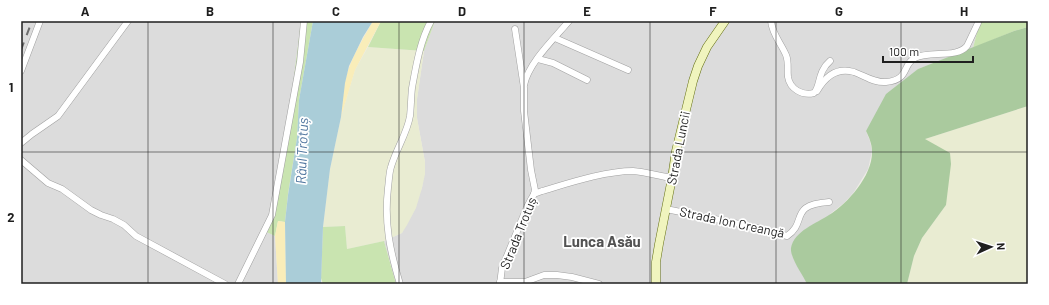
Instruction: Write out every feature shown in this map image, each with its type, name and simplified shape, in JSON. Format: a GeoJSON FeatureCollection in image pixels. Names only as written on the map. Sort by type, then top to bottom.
{"type":"FeatureCollection","features":[{"type":"Feature","properties":{"kind":"main road","name":"Strada Luncii"},"geometry":{"type":"LineString","coordinates":[[656,284],[656,262],[676,151],[695,75],[707,47],[725,21]]}},
{"type":"Feature","properties":{"kind":"street"},"geometry":{"type":"LineString","coordinates":[[21,71],[40,21]]}},
{"type":"Feature","properties":{"kind":"street"},"geometry":{"type":"LineString","coordinates":[[21,144],[32,134],[58,116],[128,21]]}},
{"type":"Feature","properties":{"kind":"street"},"geometry":{"type":"LineString","coordinates":[[238,284],[272,215],[299,70],[304,21]]}},
{"type":"Feature","properties":{"kind":"street"},"geometry":{"type":"LineString","coordinates":[[400,284],[389,243],[387,221],[387,194],[390,168],[406,131],[410,116],[412,89],[420,51],[426,30],[431,21]]}},
{"type":"Feature","properties":{"kind":"street","name":"Strada Trotuș"},"geometry":{"type":"LineString","coordinates":[[524,88],[528,74],[568,21]]}},
{"type":"Feature","properties":{"kind":"street"},"geometry":{"type":"LineString","coordinates":[[771,21],[773,31],[787,57],[789,66],[788,76],[791,84],[802,93],[811,94],[817,91],[828,76],[841,72],[854,72],[879,82],[898,79],[905,72],[910,62],[916,57],[927,54],[950,53],[965,49],[978,23]]}},
{"type":"Feature","properties":{"kind":"street","name":"Strada Trotuș"},"geometry":{"type":"LineString","coordinates":[[500,283],[502,268],[535,190],[531,170],[524,111],[524,88],[515,30]]}},
{"type":"Feature","properties":{"kind":"street"},"geometry":{"type":"LineString","coordinates":[[555,38],[628,70]]}},
{"type":"Feature","properties":{"kind":"street"},"geometry":{"type":"LineString","coordinates":[[538,59],[553,63],[587,80]]}},
{"type":"Feature","properties":{"kind":"street"},"geometry":{"type":"LineString","coordinates":[[817,91],[822,70],[830,61]]}},
{"type":"Feature","properties":{"kind":"street"},"geometry":{"type":"LineString","coordinates":[[21,160],[48,183],[62,189],[91,210],[124,225],[136,236],[224,284]]}},
{"type":"Feature","properties":{"kind":"street"},"geometry":{"type":"LineString","coordinates":[[534,194],[590,178],[625,171],[672,178]]}},
{"type":"Feature","properties":{"kind":"street","name":"Strada Ion Creangă"},"geometry":{"type":"LineString","coordinates":[[666,209],[748,226],[787,236],[794,232],[799,215],[806,207],[818,203],[828,202]]}},
{"type":"Feature","properties":{"kind":"street"},"geometry":{"type":"LineString","coordinates":[[500,283],[525,282],[544,275],[557,274],[599,284]]}},
{"type":"Feature","properties":{"kind":"shaded area"},"geometry":{"type":"Polygon","coordinates":[[[21,21],[301,21],[291,100],[270,213],[262,230],[275,236],[278,284],[21,284],[21,21]]]}},
{"type":"Feature","properties":{"kind":"shaded area"},"geometry":{"type":"Polygon","coordinates":[[[435,21],[980,21],[973,48],[918,69],[866,131],[872,151],[868,169],[854,192],[844,203],[830,214],[807,284],[396,284],[384,241],[402,233],[422,188],[425,162],[417,118],[417,99],[424,51],[435,21]]]}},
{"type":"Feature","properties":{"kind":"green space"},"geometry":{"type":"Polygon","coordinates":[[[301,21],[313,21],[299,100],[297,138],[285,222],[278,221],[275,236],[262,230],[270,213],[291,100],[301,21]]]}},
{"type":"Feature","properties":{"kind":"green space"},"geometry":{"type":"Polygon","coordinates":[[[381,21],[435,21],[424,51],[368,47],[381,21]]]}},
{"type":"Feature","properties":{"kind":"green space"},"geometry":{"type":"Polygon","coordinates":[[[980,21],[1028,21],[1028,27],[1014,31],[973,48],[980,21]]]}},
{"type":"Feature","properties":{"kind":"green space"},"geometry":{"type":"Polygon","coordinates":[[[1028,27],[1028,106],[925,139],[950,153],[951,164],[946,205],[922,238],[914,256],[907,284],[807,284],[791,252],[793,242],[801,232],[829,215],[844,203],[864,179],[871,160],[872,151],[871,143],[866,131],[886,94],[918,69],[1014,31],[1028,27]]]}},
{"type":"Feature","properties":{"kind":"green space"},"geometry":{"type":"Polygon","coordinates":[[[368,47],[424,51],[417,99],[417,118],[425,162],[425,174],[416,208],[402,233],[384,241],[347,249],[345,226],[323,227],[330,169],[341,117],[355,70],[368,47]]]}},
{"type":"Feature","properties":{"kind":"green space"},"geometry":{"type":"Polygon","coordinates":[[[1028,106],[1028,284],[907,284],[914,256],[922,238],[946,205],[925,139],[1028,106]]]}},
{"type":"Feature","properties":{"kind":"green space"},"geometry":{"type":"Polygon","coordinates":[[[345,226],[347,249],[384,241],[396,284],[323,284],[321,278],[323,227],[345,226]]]}},
{"type":"Feature","properties":{"kind":"sand"},"geometry":{"type":"Polygon","coordinates":[[[373,21],[381,21],[355,70],[341,117],[346,77],[352,59],[373,21]]]}},
{"type":"Feature","properties":{"kind":"sand"},"geometry":{"type":"Polygon","coordinates":[[[278,221],[285,222],[286,284],[278,284],[275,236],[278,221]]]}},
{"type":"Feature","properties":{"kind":"water","name":"Râul Trotuș"},"geometry":{"type":"Polygon","coordinates":[[[313,21],[373,21],[363,37],[349,66],[345,83],[341,117],[330,169],[323,227],[321,284],[286,284],[285,222],[297,138],[299,100],[313,21]]]}},
{"type":"Feature","properties":{"kind":"waterway"},"geometry":{"type":"LineString","coordinates":[[21,233],[21,238]]}},
{"type":"Feature","properties":{"kind":"waterway"},"geometry":{"type":"LineString","coordinates":[[21,242],[21,253]]}},
{"type":"Feature","properties":{"kind":"railway"},"geometry":{"type":"LineString","coordinates":[[21,50],[32,21]]}},
{"type":"Feature","properties":{"kind":"district","name":"Lunca Asău"},"geometry":{"type":"Point","coordinates":[602,242]}}]}
